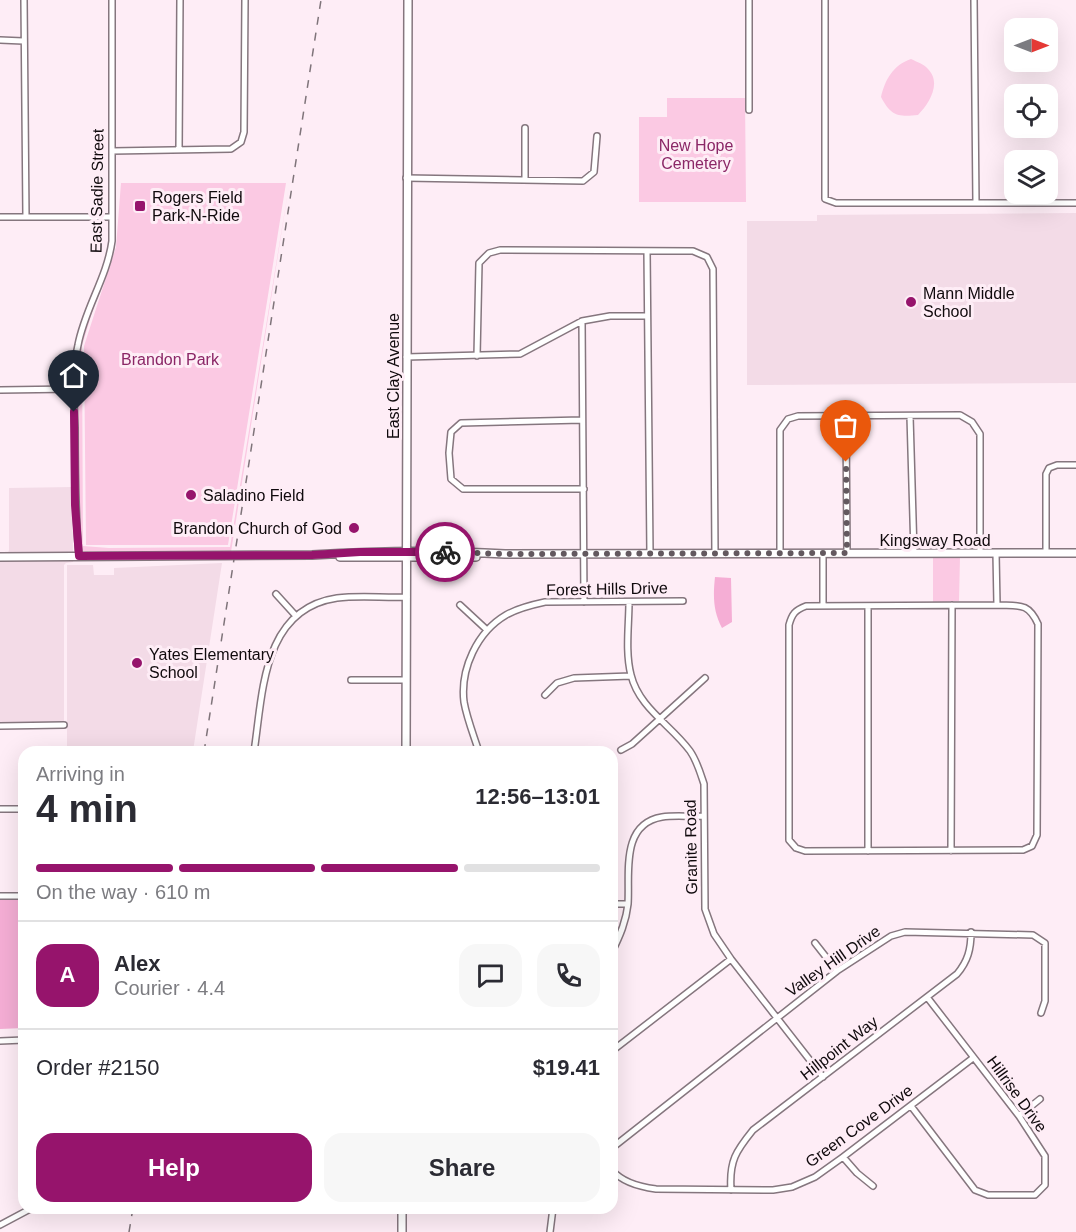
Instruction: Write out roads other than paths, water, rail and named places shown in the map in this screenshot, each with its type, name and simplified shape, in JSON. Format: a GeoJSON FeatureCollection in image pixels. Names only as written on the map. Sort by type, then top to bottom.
{"type":"FeatureCollection","features":[{"type":"Feature","properties":{"kind":"street"},"geometry":{"type":"LineString","coordinates":[[24,0],[26,217]]}},
{"type":"Feature","properties":{"kind":"street","name":"East Sadie Street"},"geometry":{"type":"LineString","coordinates":[[79,556],[75,505],[74,389],[77,346],[86,316],[109,262],[112,241],[112,0]]}},
{"type":"Feature","properties":{"kind":"street"},"geometry":{"type":"LineString","coordinates":[[179,150],[180,0]]}},
{"type":"Feature","properties":{"kind":"street"},"geometry":{"type":"LineString","coordinates":[[112,151],[231,149],[241,142],[244,132],[245,0]]}},
{"type":"Feature","properties":{"kind":"street","name":"East Clay Avenue"},"geometry":{"type":"LineString","coordinates":[[406,746],[408,0]]}},
{"type":"Feature","properties":{"kind":"street"},"geometry":{"type":"LineString","coordinates":[[749,0],[749,110]]}},
{"type":"Feature","properties":{"kind":"street"},"geometry":{"type":"LineString","coordinates":[[825,0],[825,199],[836,203],[1076,203]]}},
{"type":"Feature","properties":{"kind":"street"},"geometry":{"type":"LineString","coordinates":[[974,0],[976,203]]}},
{"type":"Feature","properties":{"kind":"street"},"geometry":{"type":"LineString","coordinates":[[0,40],[23,41]]}},
{"type":"Feature","properties":{"kind":"street"},"geometry":{"type":"LineString","coordinates":[[525,128],[525,180]]}},
{"type":"Feature","properties":{"kind":"street"},"geometry":{"type":"LineString","coordinates":[[406,178],[583,181],[594,172],[597,136]]}},
{"type":"Feature","properties":{"kind":"street"},"geometry":{"type":"LineString","coordinates":[[0,217],[112,217]]}},
{"type":"Feature","properties":{"kind":"street"},"geometry":{"type":"LineString","coordinates":[[477,356],[479,263],[489,253],[500,250],[693,251],[707,257],[712,269],[715,554]]}},
{"type":"Feature","properties":{"kind":"street"},"geometry":{"type":"LineString","coordinates":[[647,251],[650,554]]}},
{"type":"Feature","properties":{"kind":"street"},"geometry":{"type":"LineString","coordinates":[[406,357],[520,354],[582,321],[610,316],[647,316]]}},
{"type":"Feature","properties":{"kind":"street"},"geometry":{"type":"LineString","coordinates":[[582,321],[584,602]]}},
{"type":"Feature","properties":{"kind":"street"},"geometry":{"type":"LineString","coordinates":[[0,390],[74,389]]}},
{"type":"Feature","properties":{"kind":"street"},"geometry":{"type":"LineString","coordinates":[[780,554],[780,430],[788,419],[798,416],[960,416],[972,422],[980,434],[980,553]]}},
{"type":"Feature","properties":{"kind":"street"},"geometry":{"type":"LineString","coordinates":[[846,416],[847,553]]}},
{"type":"Feature","properties":{"kind":"street"},"geometry":{"type":"LineString","coordinates":[[910,416],[914,553]]}},
{"type":"Feature","properties":{"kind":"street"},"geometry":{"type":"LineString","coordinates":[[582,420],[462,423],[451,432],[448,453],[451,479],[463,489],[584,489]]}},
{"type":"Feature","properties":{"kind":"street"},"geometry":{"type":"LineString","coordinates":[[1046,553],[1046,474],[1049,468],[1057,465],[1076,465]]}},
{"type":"Feature","properties":{"kind":"street"},"geometry":{"type":"LineString","coordinates":[[996,553],[997,605]]}},
{"type":"Feature","properties":{"kind":"street","name":"Kingsway Road"},"geometry":{"type":"LineString","coordinates":[[0,556],[312,555],[360,558],[505,554],[1076,553]]}},
{"type":"Feature","properties":{"kind":"street"},"geometry":{"type":"LineString","coordinates":[[822,554],[823,606]]}},
{"type":"Feature","properties":{"kind":"street"},"geometry":{"type":"LineString","coordinates":[[276,594],[296,616]]}},
{"type":"Feature","properties":{"kind":"street"},"geometry":{"type":"LineString","coordinates":[[255,746],[267,664],[286,626],[296,616],[313,606],[337,598],[407,597]]}},
{"type":"Feature","properties":{"kind":"street","name":"Forest Hills Drive"},"geometry":{"type":"LineString","coordinates":[[476,746],[464,703],[464,678],[472,652],[487,630],[505,615],[525,606],[545,602],[683,601]]}},
{"type":"Feature","properties":{"kind":"street","name":"Granite Road"},"geometry":{"type":"LineString","coordinates":[[629,602],[631,676],[641,698],[689,749],[699,765],[704,784],[705,909],[714,934],[823,1077]]}},
{"type":"Feature","properties":{"kind":"street"},"geometry":{"type":"LineString","coordinates":[[459,605],[487,630]]}},
{"type":"Feature","properties":{"kind":"street"},"geometry":{"type":"LineString","coordinates":[[951,851],[952,605]]}},
{"type":"Feature","properties":{"kind":"street"},"geometry":{"type":"LineString","coordinates":[[952,605],[1022,606],[1032,611],[1038,624],[1037,835],[1032,846],[1023,850],[951,851],[805,851],[796,848],[789,840],[789,625],[791,616],[797,609],[806,606],[952,605]]}},
{"type":"Feature","properties":{"kind":"street"},"geometry":{"type":"LineString","coordinates":[[868,606],[868,851]]}},
{"type":"Feature","properties":{"kind":"street"},"geometry":{"type":"LineString","coordinates":[[545,695],[558,683],[574,678],[631,676]]}},
{"type":"Feature","properties":{"kind":"street"},"geometry":{"type":"LineString","coordinates":[[621,750],[632,744],[705,678]]}},
{"type":"Feature","properties":{"kind":"street"},"geometry":{"type":"LineString","coordinates":[[351,680],[406,680]]}},
{"type":"Feature","properties":{"kind":"street"},"geometry":{"type":"LineString","coordinates":[[0,726],[64,725]]}},
{"type":"Feature","properties":{"kind":"street"},"geometry":{"type":"LineString","coordinates":[[0,809],[18,809]]}},
{"type":"Feature","properties":{"kind":"street"},"geometry":{"type":"LineString","coordinates":[[618,941],[623,931],[628,904],[629,852],[634,836],[645,825],[660,817],[704,816]]}},
{"type":"Feature","properties":{"kind":"street"},"geometry":{"type":"LineString","coordinates":[[0,896],[18,896]]}},
{"type":"Feature","properties":{"kind":"street"},"geometry":{"type":"LineString","coordinates":[[618,904],[628,904]]}},
{"type":"Feature","properties":{"kind":"street","name":"Valley Hill Drive"},"geometry":{"type":"LineString","coordinates":[[618,1144],[837,971],[891,936],[904,932],[1033,935],[1045,943],[1045,1001],[1041,1013]]}},
{"type":"Feature","properties":{"kind":"street","name":"Hillpoint Way"},"geometry":{"type":"LineString","coordinates":[[730,1190],[730,1176],[736,1152],[753,1130],[957,974],[964,966],[971,950],[971,932]]}},
{"type":"Feature","properties":{"kind":"street"},"geometry":{"type":"LineString","coordinates":[[815,943],[837,971]]}},
{"type":"Feature","properties":{"kind":"street"},"geometry":{"type":"LineString","coordinates":[[618,1046],[731,959]]}},
{"type":"Feature","properties":{"kind":"street","name":"Hillrise Drive"},"geometry":{"type":"LineString","coordinates":[[911,1106],[975,1190],[988,1195],[1035,1195],[1045,1185],[1045,1156],[1019,1116],[927,997]]}},
{"type":"Feature","properties":{"kind":"street"},"geometry":{"type":"LineString","coordinates":[[0,1041],[18,1040]]}},
{"type":"Feature","properties":{"kind":"street","name":"Green Cove Drive"},"geometry":{"type":"LineString","coordinates":[[618,1176],[638,1186],[656,1189],[773,1190],[792,1186],[815,1177],[973,1058]]}},
{"type":"Feature","properties":{"kind":"street"},"geometry":{"type":"LineString","coordinates":[[1019,1116],[1040,1099]]}},
{"type":"Feature","properties":{"kind":"street"},"geometry":{"type":"LineString","coordinates":[[843,1157],[873,1186]]}},
{"type":"Feature","properties":{"kind":"street"},"geometry":{"type":"LineString","coordinates":[[0,1225],[21,1214]]}},
{"type":"Feature","properties":{"kind":"street"},"geometry":{"type":"LineString","coordinates":[[402,1214],[402,1232]]}},
{"type":"Feature","properties":{"kind":"street"},"geometry":{"type":"LineString","coordinates":[[550,1232],[552,1214]]}},
{"type":"Feature","properties":{"kind":"railway"},"geometry":{"type":"LineString","coordinates":[[205,746],[321,0]]}},
{"type":"Feature","properties":{"kind":"railway"},"geometry":{"type":"LineString","coordinates":[[129,1232],[132,1214]]}},
{"type":"Feature","properties":{"kind":"place","name":"Rogers Field Park-N-Ride"},"geometry":{"type":"Point","coordinates":[140,206]}},
{"type":"Feature","properties":{"kind":"place","name":"Mann Middle School"},"geometry":{"type":"Point","coordinates":[911,302]}},
{"type":"Feature","properties":{"kind":"place","name":"Saladino Field"},"geometry":{"type":"Point","coordinates":[191,495]}},
{"type":"Feature","properties":{"kind":"place","name":"Brandon Church of God"},"geometry":{"type":"Point","coordinates":[354,528]}},
{"type":"Feature","properties":{"kind":"place","name":"Yates Elementary School"},"geometry":{"type":"Point","coordinates":[137,663]}},
{"type":"Feature","properties":{"kind":"park label","name":"New Hope Cemetery"},"geometry":{"type":"Point","coordinates":[696,154]}},
{"type":"Feature","properties":{"kind":"park label","name":"Brandon Park"},"geometry":{"type":"Point","coordinates":[170,359]}}]}
